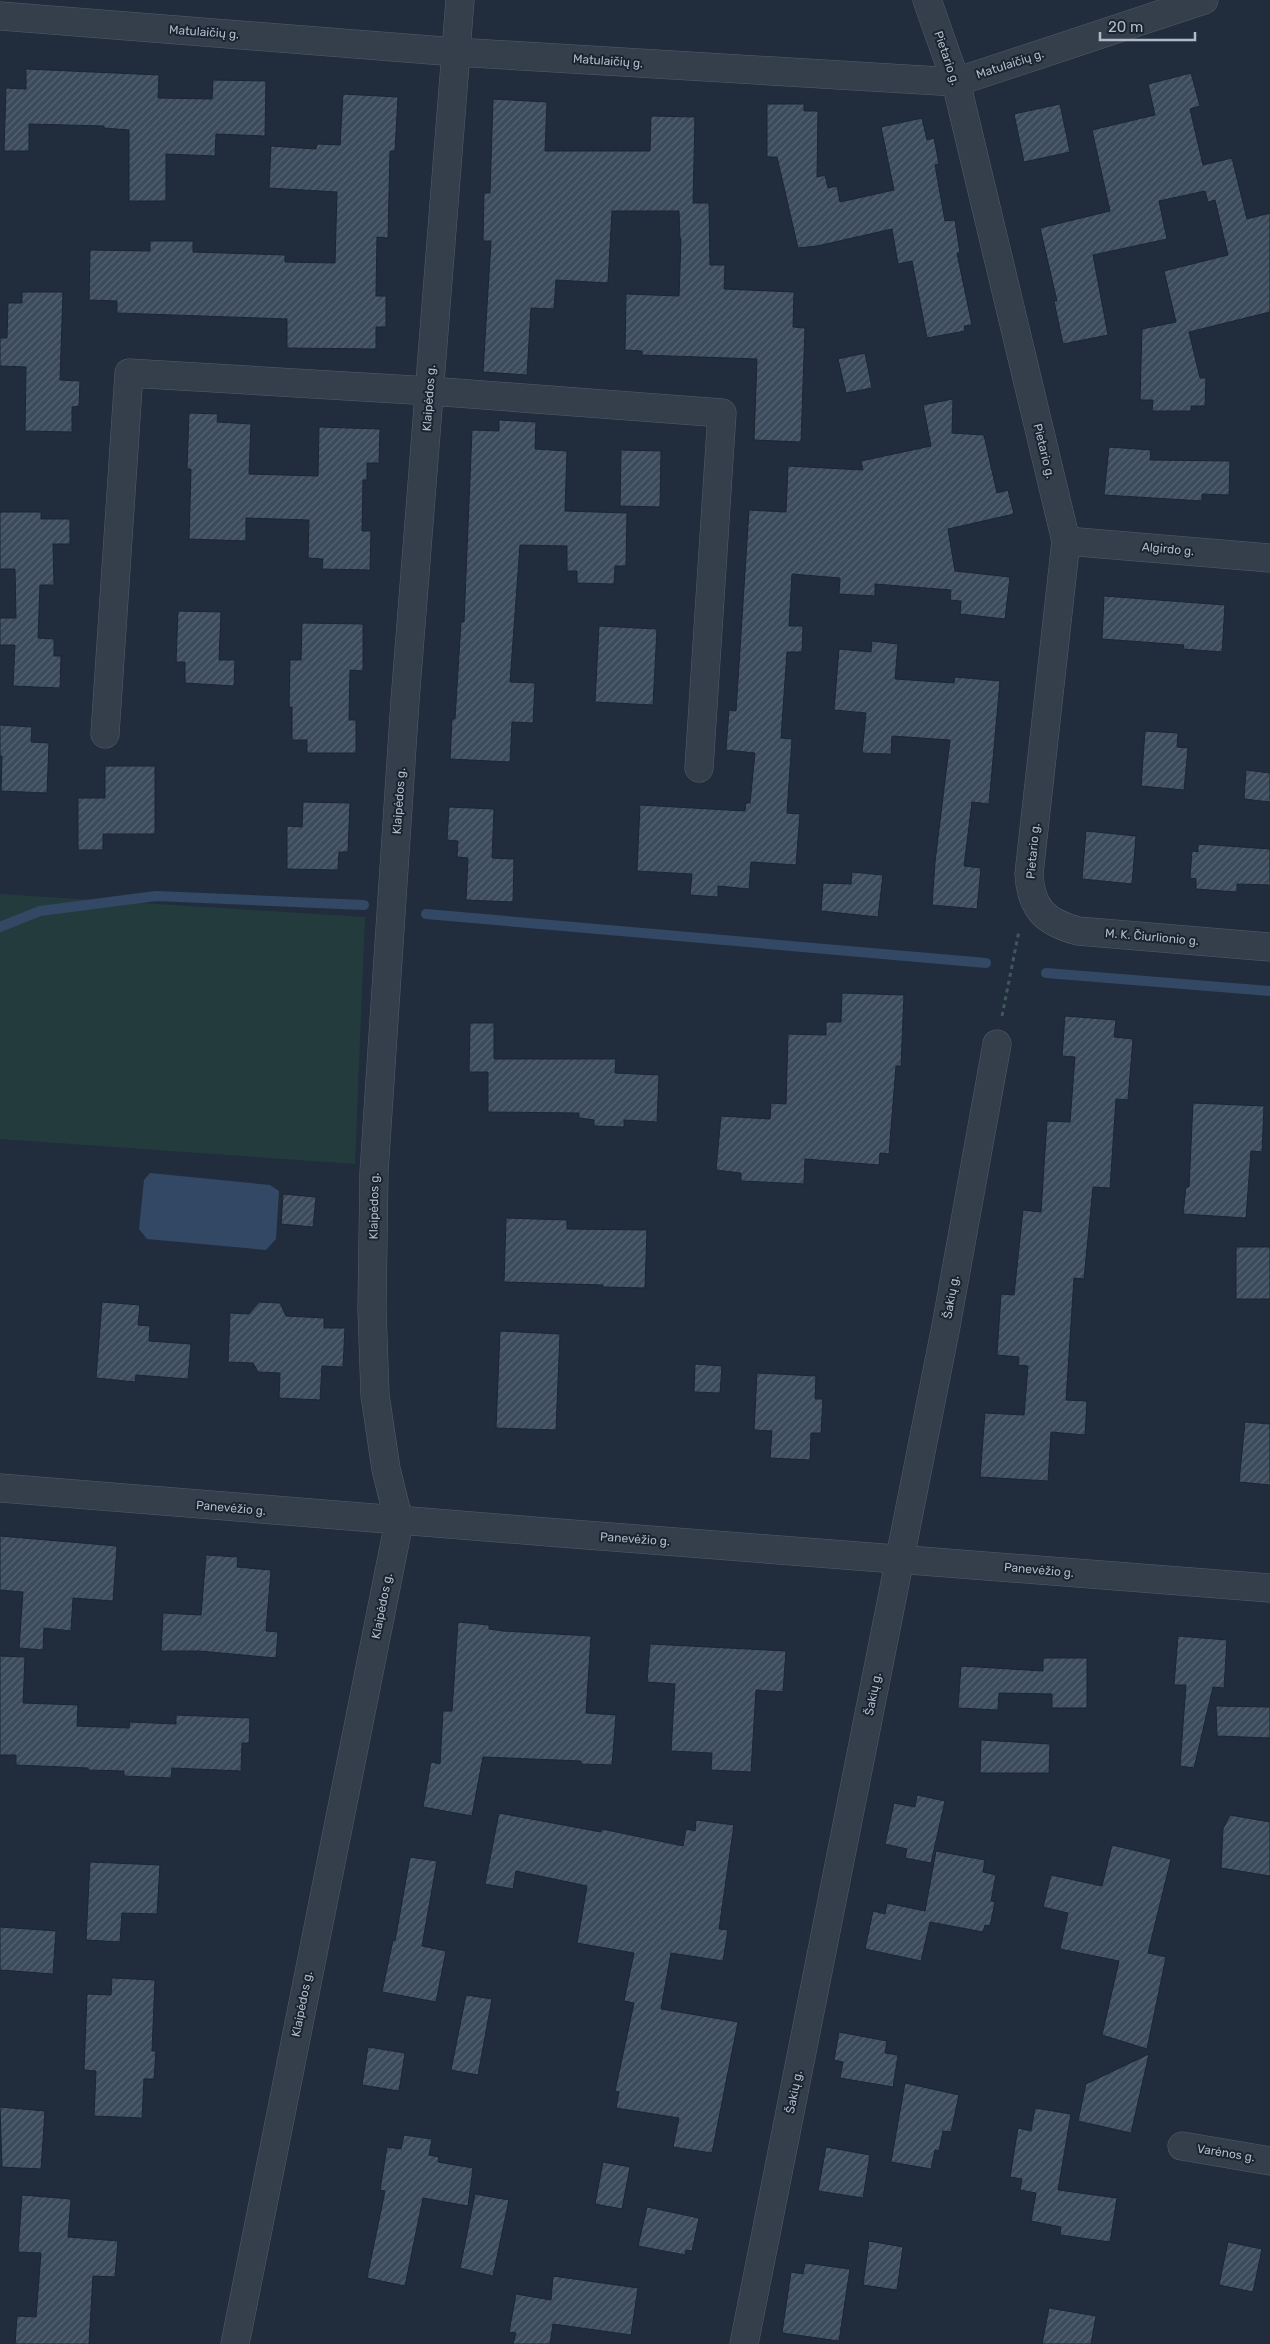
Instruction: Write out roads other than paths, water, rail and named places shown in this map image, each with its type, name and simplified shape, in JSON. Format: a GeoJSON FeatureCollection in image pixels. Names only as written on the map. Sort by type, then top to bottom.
{"type":"FeatureCollection","features":[{"type":"Feature","properties":{"kind":"street","name":"Klaipėdos g."},"geometry":{"type":"LineString","coordinates":[[235,2344],[399,1522],[386,1469],[375,1395],[372,1308],[374,1172],[405,701],[460,0]]}},
{"type":"Feature","properties":{"kind":"street","name":"Pietario g."},"geometry":{"type":"LineString","coordinates":[[927,0],[956,82],[1066,541],[1029,874],[1031,891],[1039,910]]}},
{"type":"Feature","properties":{"kind":"street","name":"Matulaičių g."},"geometry":{"type":"LineString","coordinates":[[0,16],[456,52],[956,82],[1204,0]]}},
{"type":"Feature","properties":{"kind":"street"},"geometry":{"type":"LineString","coordinates":[[105,734],[129,373],[430,390],[722,412],[699,768]]}},
{"type":"Feature","properties":{"kind":"street","name":"Algirdo g."},"geometry":{"type":"LineString","coordinates":[[1066,541],[1270,558]]}},
{"type":"Feature","properties":{"kind":"street","name":"M. K. Čiurlionio g."},"geometry":{"type":"LineString","coordinates":[[1039,910],[1048,919],[1078,931],[1270,947]]}},
{"type":"Feature","properties":{"kind":"street","name":"Šakių g."},"geometry":{"type":"LineString","coordinates":[[744,2344],[946,1326],[997,1044]]}},
{"type":"Feature","properties":{"kind":"street","name":"Panevėžio g."},"geometry":{"type":"LineString","coordinates":[[0,1488],[399,1522],[900,1558],[1270,1588]]}},
{"type":"Feature","properties":{"kind":"street","name":"Varėnos g."},"geometry":{"type":"LineString","coordinates":[[1182,2146],[1270,2160]]}},
{"type":"Feature","properties":{"kind":"water"},"geometry":{"type":"Polygon","coordinates":[[[150,1173],[270,1185],[279,1191],[276,1239],[266,1250],[147,1239],[139,1229],[144,1180],[150,1173]]]}},
{"type":"Feature","properties":{"kind":"waterway"},"geometry":{"type":"LineString","coordinates":[[0,927],[40,911],[156,896],[364,905]]}},
{"type":"Feature","properties":{"kind":"waterway"},"geometry":{"type":"LineString","coordinates":[[426,914],[986,963]]}},
{"type":"Feature","properties":{"kind":"waterway"},"geometry":{"type":"LineString","coordinates":[[1046,973],[1270,991]]}}]}
